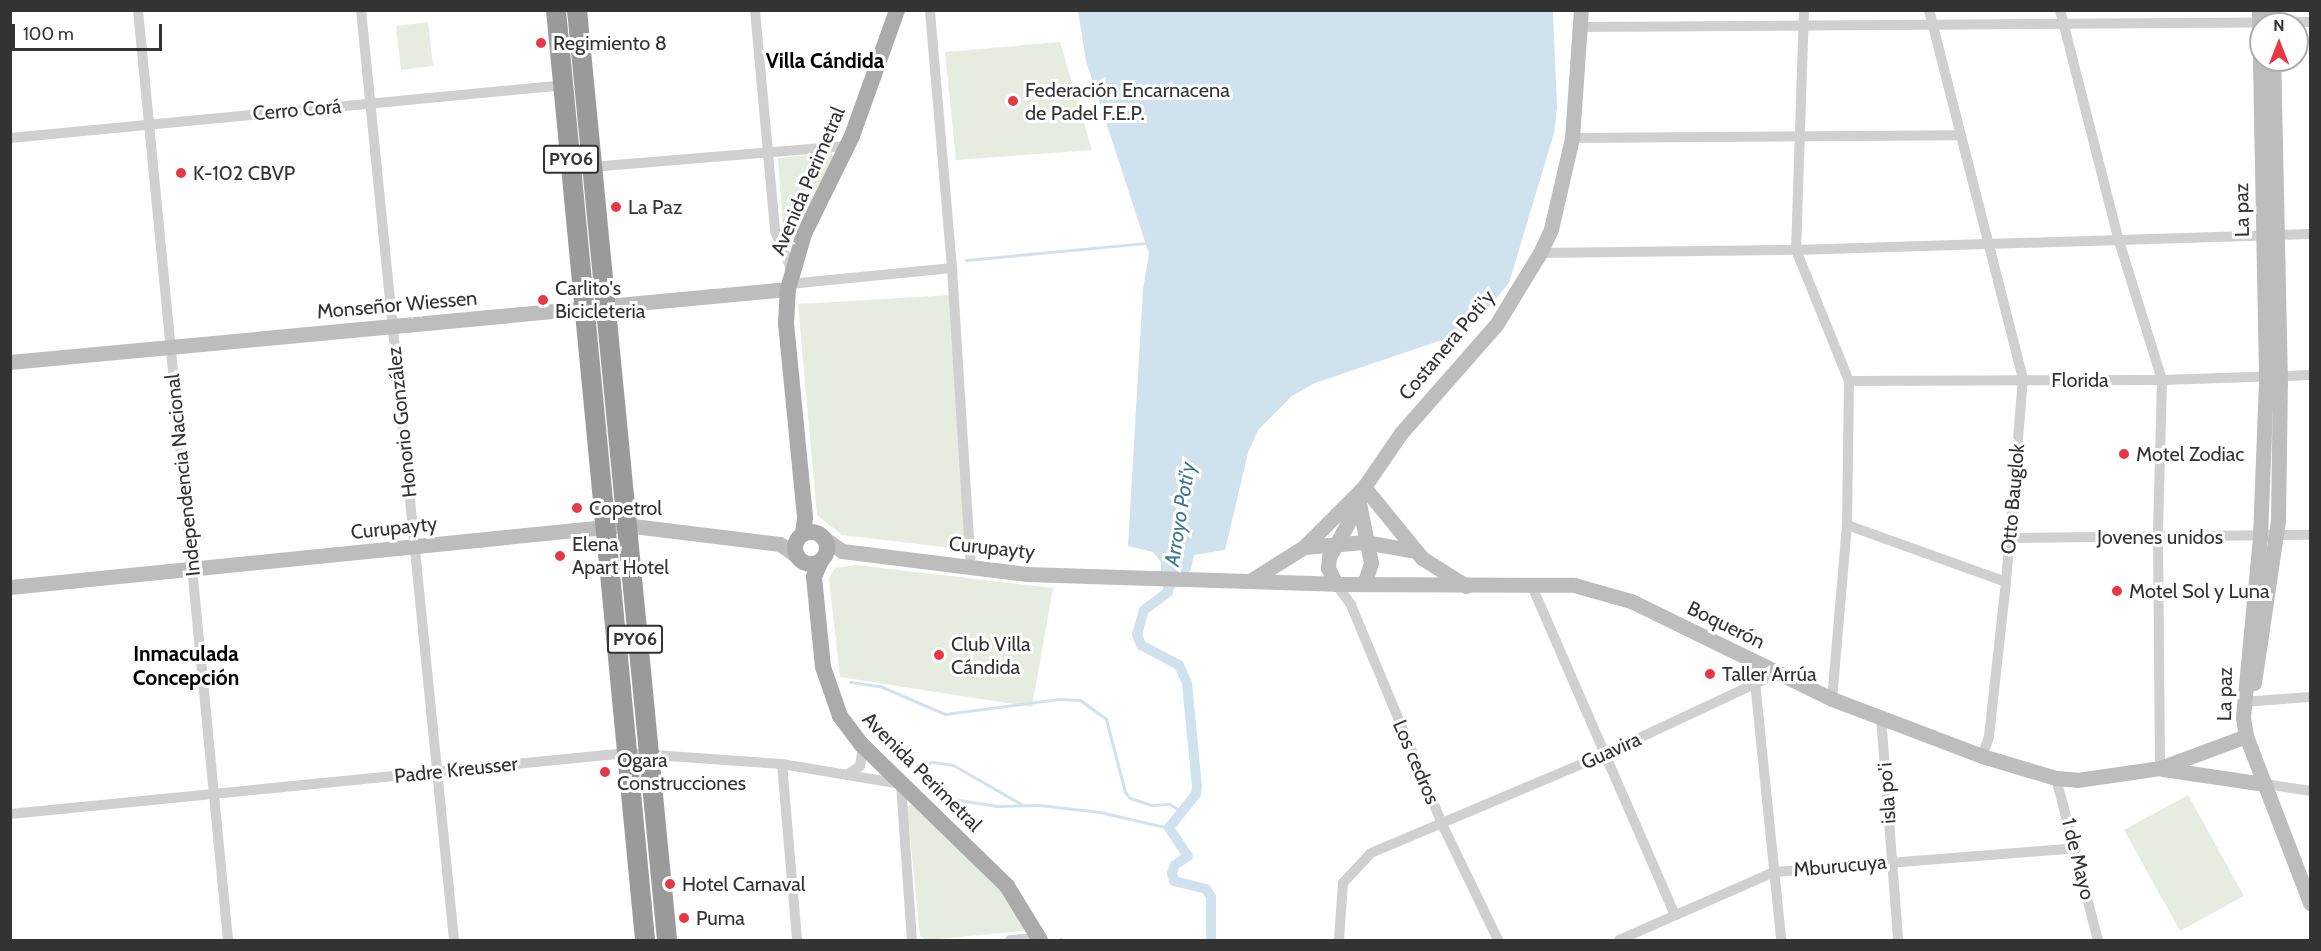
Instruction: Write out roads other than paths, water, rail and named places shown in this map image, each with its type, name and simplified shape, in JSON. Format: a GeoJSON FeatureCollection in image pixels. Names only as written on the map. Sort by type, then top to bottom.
{"type":"FeatureCollection","features":[{"type":"Feature","properties":{"kind":"highway","name":"PY06"},"geometry":{"type":"LineString","coordinates":[[556,10],[563,85],[625,525],[645,940]]}},
{"type":"Feature","properties":{"kind":"highway","name":"PY06"},"geometry":{"type":"LineString","coordinates":[[577,10],[591,167],[605,529],[667,940]]}},
{"type":"Feature","properties":{"kind":"main road","name":"Avenida Perimetral"},"geometry":{"type":"LineString","coordinates":[[897,10],[847,146],[811,219],[790,281],[786,324],[805,517],[811,536],[823,559],[814,577],[827,686],[840,716],[863,746],[1007,886],[1033,939]]}},
{"type":"Feature","properties":{"kind":"main road","name":"Avenida Perimetral"},"geometry":{"type":"LineString","coordinates":[[800,559],[795,546],[811,536]]}},
{"type":"Feature","properties":{"kind":"main road"},"geometry":{"type":"LineString","coordinates":[[800,559],[812,564],[823,559]]}},
{"type":"Feature","properties":{"kind":"main road"},"geometry":{"type":"LineString","coordinates":[[800,559],[814,577]]}},
{"type":"Feature","properties":{"kind":"street","name":"Independencia Nacional"},"geometry":{"type":"LineString","coordinates":[[138,10],[228,940]]}},
{"type":"Feature","properties":{"kind":"street","name":"Honorio González"},"geometry":{"type":"LineString","coordinates":[[361,10],[454,940]]}},
{"type":"Feature","properties":{"kind":"street"},"geometry":{"type":"LineString","coordinates":[[754,10],[776,231],[790,281],[952,268]]}},
{"type":"Feature","properties":{"kind":"street"},"geometry":{"type":"LineString","coordinates":[[930,10],[952,268],[971,568]]}},
{"type":"Feature","properties":{"kind":"street","name":"Costanera Poti'y"},"geometry":{"type":"LineString","coordinates":[[1304,548],[1364,487],[1401,433],[1496,324],[1540,253],[1551,229],[1572,138],[1581,10]]}},
{"type":"Feature","properties":{"kind":"street"},"geometry":{"type":"LineString","coordinates":[[1804,10],[1806,27],[1796,250],[1849,381],[1847,525],[1832,699]]}},
{"type":"Feature","properties":{"kind":"street","name":"Otto Bauglok"},"geometry":{"type":"LineString","coordinates":[[1929,10],[2023,379],[2006,582],[1989,737],[1982,756]]}},
{"type":"Feature","properties":{"kind":"street"},"geometry":{"type":"LineString","coordinates":[[2060,10],[2119,241],[2162,380],[2158,537],[2160,768],[2310,791]]}},
{"type":"Feature","properties":{"kind":"street"},"geometry":{"type":"LineString","coordinates":[[1581,27],[2064,26],[2249,19]]}},
{"type":"Feature","properties":{"kind":"street","name":"La paz"},"geometry":{"type":"LineString","coordinates":[[2268,72],[2273,376],[2267,537],[2246,736],[2310,903]]}},
{"type":"Feature","properties":{"kind":"street","name":"La paz"},"geometry":{"type":"LineString","coordinates":[[2270,234],[2273,72]]}},
{"type":"Feature","properties":{"kind":"street","name":"Cerro Corá"},"geometry":{"type":"LineString","coordinates":[[10,138],[584,83]]}},
{"type":"Feature","properties":{"kind":"street"},"geometry":{"type":"LineString","coordinates":[[1572,138],[1960,135]]}},
{"type":"Feature","properties":{"kind":"street"},"geometry":{"type":"LineString","coordinates":[[591,167],[847,146]]}},
{"type":"Feature","properties":{"kind":"street"},"geometry":{"type":"LineString","coordinates":[[1540,253],[1796,250],[2310,234]]}},
{"type":"Feature","properties":{"kind":"street","name":"Monseñor Wiessen"},"geometry":{"type":"LineString","coordinates":[[10,362],[596,307],[790,281]]}},
{"type":"Feature","properties":{"kind":"street","name":"Florida"},"geometry":{"type":"LineString","coordinates":[[1849,381],[2162,380],[2310,375]]}},
{"type":"Feature","properties":{"kind":"street"},"geometry":{"type":"LineString","coordinates":[[1336,584],[1328,562],[1336,542],[1359,503],[1364,487]]}},
{"type":"Feature","properties":{"kind":"street"},"geometry":{"type":"LineString","coordinates":[[1364,487],[1416,551],[1466,586]]}},
{"type":"Feature","properties":{"kind":"street"},"geometry":{"type":"LineString","coordinates":[[1359,503],[1371,563],[1364,584]]}},
{"type":"Feature","properties":{"kind":"street","name":"Curupayty"},"geometry":{"type":"LineString","coordinates":[[10,587],[605,529],[625,525],[780,544],[811,536],[842,551],[971,568],[1204,580]]}},
{"type":"Feature","properties":{"kind":"street"},"geometry":{"type":"LineString","coordinates":[[1847,525],[2006,582]]}},
{"type":"Feature","properties":{"kind":"street","name":"Jovenes unidos"},"geometry":{"type":"LineString","coordinates":[[2009,538],[2310,535]]}},
{"type":"Feature","properties":{"kind":"street"},"geometry":{"type":"LineString","coordinates":[[1251,580],[1304,548],[1336,542],[1365,542],[1416,551]]}},
{"type":"Feature","properties":{"kind":"street","name":"Curupayty"},"geometry":{"type":"LineString","coordinates":[[780,544],[800,559]]}},
{"type":"Feature","properties":{"kind":"street","name":"Curupayty"},"geometry":{"type":"LineString","coordinates":[[823,559],[842,551]]}},
{"type":"Feature","properties":{"kind":"street","name":"Boquerón"},"geometry":{"type":"LineString","coordinates":[[1204,580],[1466,586],[1574,585],[1631,601],[1832,699],[1982,756],[2056,778],[2077,780],[2160,768],[2246,736]]}},
{"type":"Feature","properties":{"kind":"street","name":"Los cedros"},"geometry":{"type":"LineString","coordinates":[[1336,584],[1351,605],[1442,824],[1498,940]]}},
{"type":"Feature","properties":{"kind":"street"},"geometry":{"type":"LineString","coordinates":[[1531,584],[1675,915]]}},
{"type":"Feature","properties":{"kind":"street"},"geometry":{"type":"LineString","coordinates":[[1753,662],[1781,940]]}},
{"type":"Feature","properties":{"kind":"street","name":"Guavira"},"geometry":{"type":"LineString","coordinates":[[1339,940],[1343,883],[1351,870],[1371,853],[1605,754],[1755,686],[1778,673]]}},
{"type":"Feature","properties":{"kind":"street"},"geometry":{"type":"LineString","coordinates":[[2248,702],[2310,697]]}},
{"type":"Feature","properties":{"kind":"street","name":"isla po'i"},"geometry":{"type":"LineString","coordinates":[[1881,717],[1898,940]]}},
{"type":"Feature","properties":{"kind":"street"},"geometry":{"type":"LineString","coordinates":[[847,775],[860,766],[863,746]]}},
{"type":"Feature","properties":{"kind":"street","name":"Padre Kreusser"},"geometry":{"type":"LineString","coordinates":[[10,813],[637,753],[782,764],[901,784]]}},
{"type":"Feature","properties":{"kind":"street"},"geometry":{"type":"LineString","coordinates":[[782,764],[797,940]]}},
{"type":"Feature","properties":{"kind":"street","name":"1 de Mayo"},"geometry":{"type":"LineString","coordinates":[[2056,778],[2098,940]]}},
{"type":"Feature","properties":{"kind":"street"},"geometry":{"type":"LineString","coordinates":[[901,784],[912,940]]}},
{"type":"Feature","properties":{"kind":"street","name":"Mburucuya"},"geometry":{"type":"LineString","coordinates":[[1619,940],[1774,872],[2076,848]]}},
{"type":"Feature","properties":{"kind":"street"},"geometry":{"type":"LineString","coordinates":[[1010,940],[1033,939]]}},
{"type":"Feature","properties":{"kind":"water"},"geometry":{"type":"Polygon","coordinates":[[[1078,11],[1553,11],[1557,108],[1554,133],[1509,283],[1475,323],[1454,336],[1315,383],[1292,396],[1258,430],[1248,453],[1225,550],[1194,555],[1191,569],[1180,585],[1168,592],[1161,585],[1161,562],[1153,552],[1128,546],[1143,289],[1149,254],[1086,61],[1078,11]]]}},
{"type":"Feature","properties":{"kind":"waterway"},"geometry":{"type":"LineString","coordinates":[[966,260],[1147,243]]}},
{"type":"Feature","properties":{"kind":"waterway","name":"Arroyo Poti'y"},"geometry":{"type":"LineString","coordinates":[[1170,580],[1168,592],[1144,610],[1137,634],[1141,645],[1179,665],[1187,683],[1197,786],[1196,794],[1169,828],[1188,856],[1175,865],[1172,873],[1174,881],[1206,889],[1211,897],[1211,940]]}},
{"type":"Feature","properties":{"kind":"waterway"},"geometry":{"type":"LineString","coordinates":[[850,682],[880,686],[945,714],[1059,699],[1080,700],[1106,719],[1125,792],[1130,798],[1151,805],[1169,804],[1181,811]]}},
{"type":"Feature","properties":{"kind":"waterway"},"geometry":{"type":"LineString","coordinates":[[912,770],[932,762],[953,765],[1021,804]]}},
{"type":"Feature","properties":{"kind":"waterway"},"geometry":{"type":"LineString","coordinates":[[952,799],[997,806],[1039,805],[1100,812],[1169,828]]}},
{"type":"Feature","properties":{"kind":"waterway"},"geometry":{"type":"LineString","coordinates":[[1060,939],[1064,940]]}},
{"type":"Feature","properties":{"kind":"place","name":"Regimiento 8"},"geometry":{"type":"Point","coordinates":[541,43]}},
{"type":"Feature","properties":{"kind":"place","name":"Federación Encarnacena de Padel F.E.P."},"geometry":{"type":"Point","coordinates":[1013,101]}},
{"type":"Feature","properties":{"kind":"place","name":"K-102 CBVP"},"geometry":{"type":"Point","coordinates":[181,173]}},
{"type":"Feature","properties":{"kind":"place","name":"La Paz"},"geometry":{"type":"Point","coordinates":[616,207]}},
{"type":"Feature","properties":{"kind":"place","name":"Carlito's Bicicleteria"},"geometry":{"type":"Point","coordinates":[543,300]}},
{"type":"Feature","properties":{"kind":"place","name":"Motel Zodiac"},"geometry":{"type":"Point","coordinates":[2124,454]}},
{"type":"Feature","properties":{"kind":"place","name":"Copetrol"},"geometry":{"type":"Point","coordinates":[577,508]}},
{"type":"Feature","properties":{"kind":"place","name":"Elena Apart Hotel"},"geometry":{"type":"Point","coordinates":[560,556]}},
{"type":"Feature","properties":{"kind":"place","name":"Motel Sol y Luna"},"geometry":{"type":"Point","coordinates":[2117,591]}},
{"type":"Feature","properties":{"kind":"place","name":"Club Villa Cándida"},"geometry":{"type":"Point","coordinates":[939,655]}},
{"type":"Feature","properties":{"kind":"place","name":"Taller Arrúa"},"geometry":{"type":"Point","coordinates":[1710,674]}},
{"type":"Feature","properties":{"kind":"place","name":"Ogara Construcciones"},"geometry":{"type":"Point","coordinates":[605,772]}},
{"type":"Feature","properties":{"kind":"place","name":"Hotel Carnaval"},"geometry":{"type":"Point","coordinates":[670,884]}},
{"type":"Feature","properties":{"kind":"place","name":"Puma"},"geometry":{"type":"Point","coordinates":[684,918]}},
{"type":"Feature","properties":{"kind":"district","name":"Villa Cándida"},"geometry":{"type":"Point","coordinates":[825,61]}},
{"type":"Feature","properties":{"kind":"district","name":"Inmaculada Concepción"},"geometry":{"type":"Point","coordinates":[186,666]}}]}
